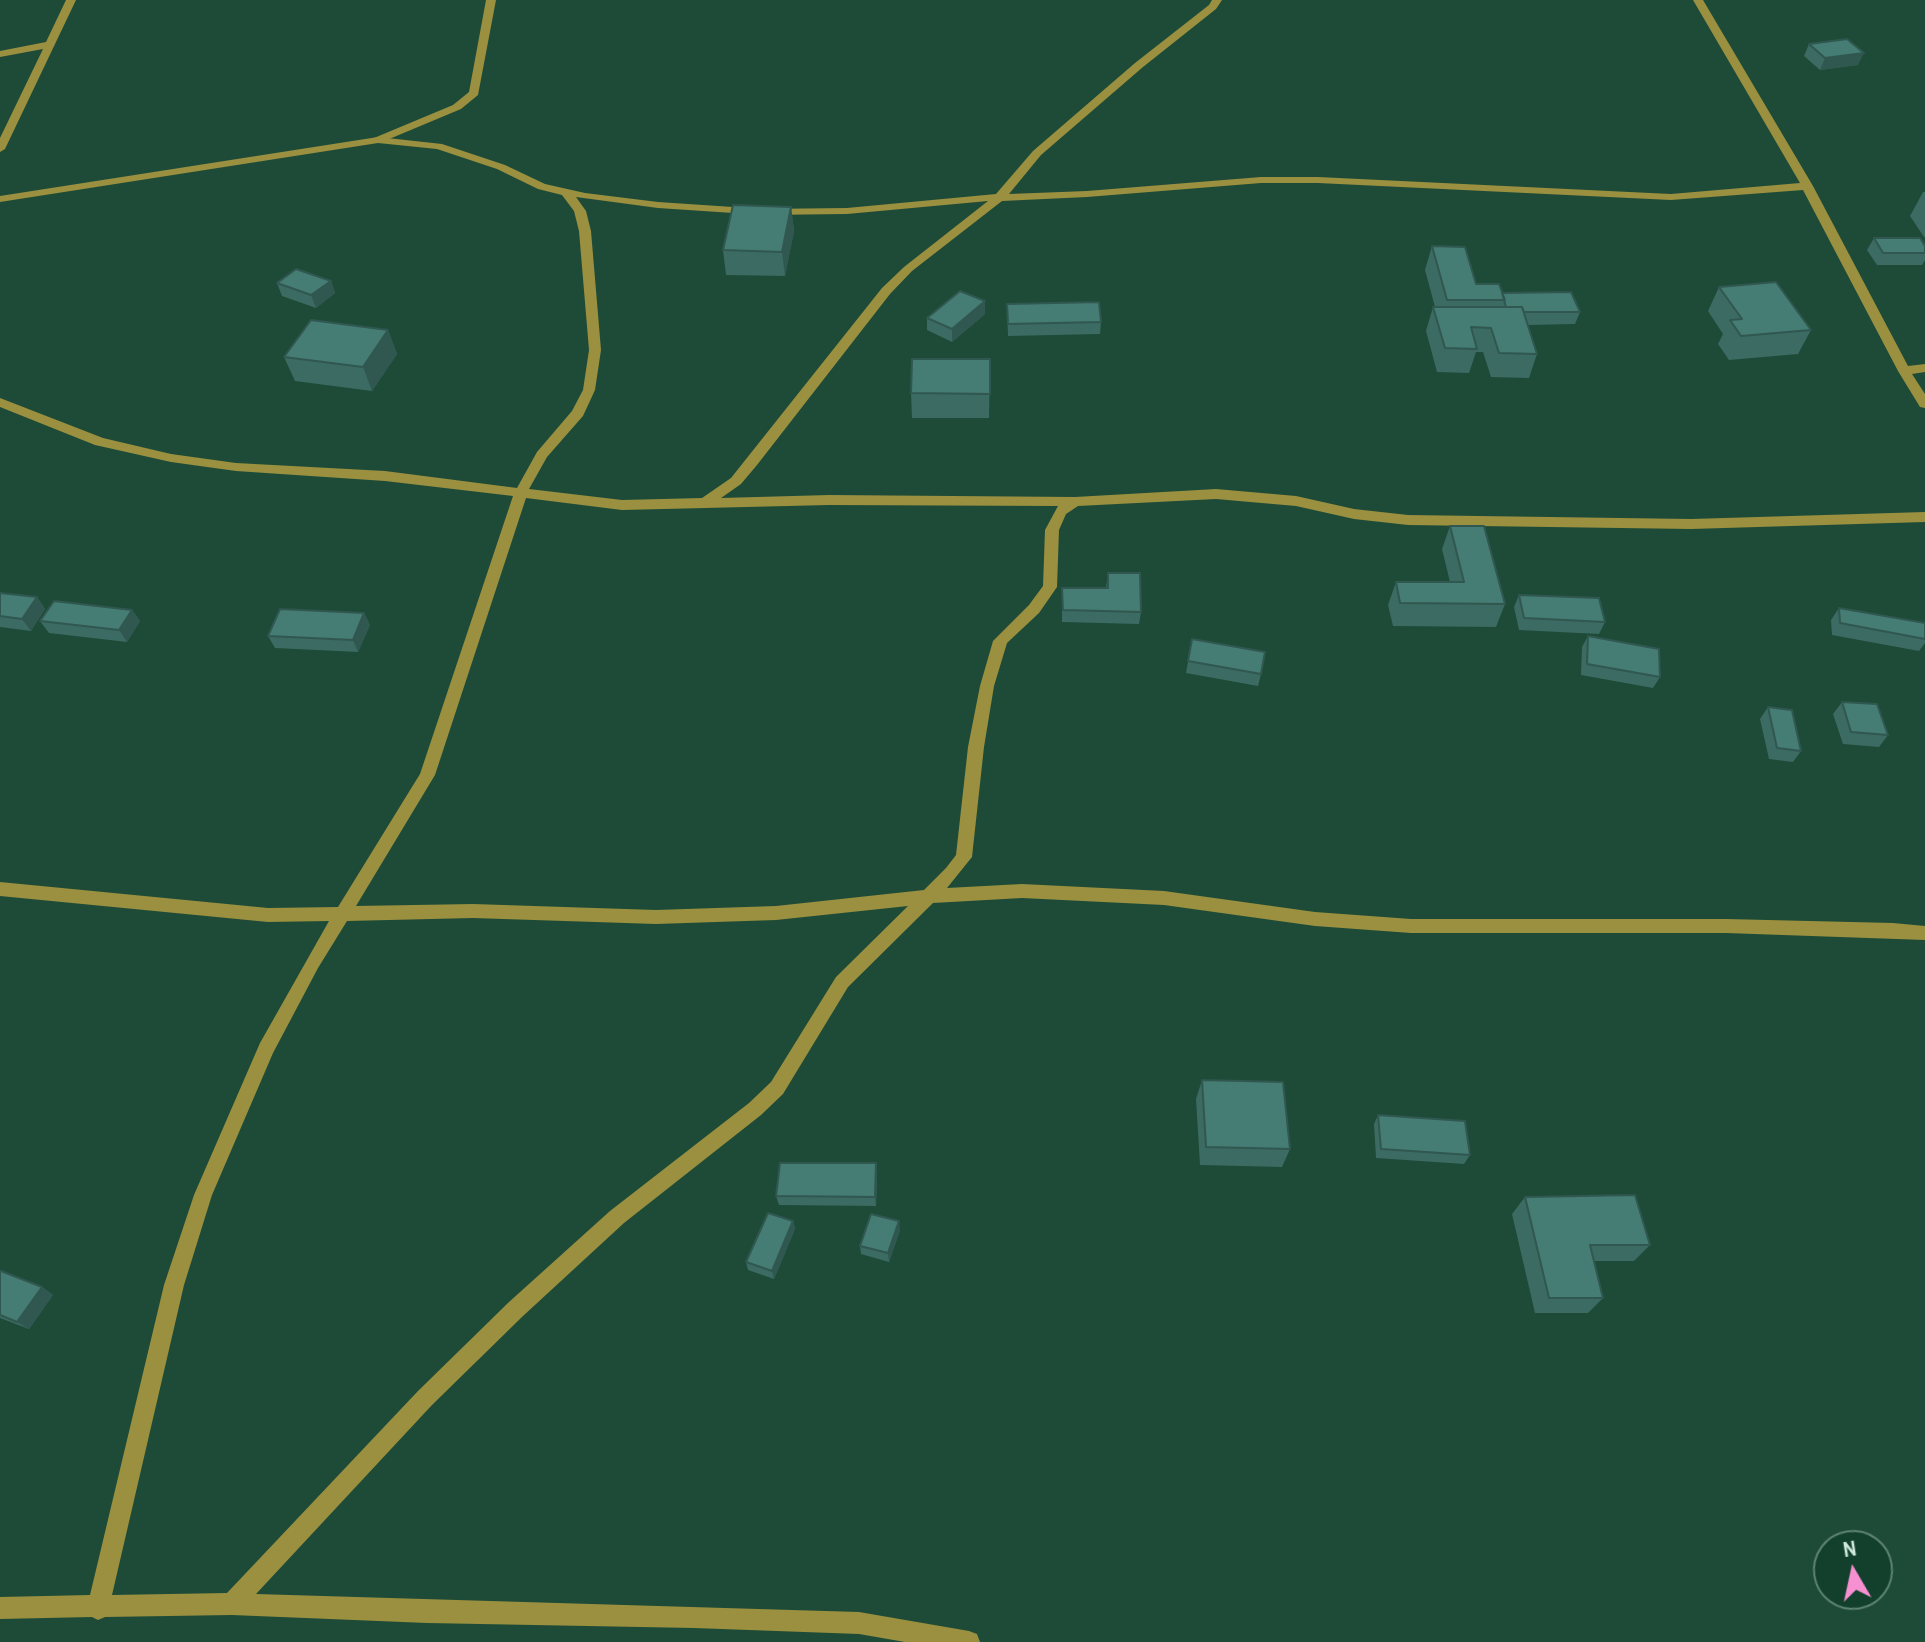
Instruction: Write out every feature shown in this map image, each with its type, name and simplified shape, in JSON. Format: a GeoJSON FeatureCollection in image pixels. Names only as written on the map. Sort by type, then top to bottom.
{"type":"FeatureCollection","features":[{"type":"Feature","properties":{"kind":"street"},"geometry":{"type":"LineString","coordinates":[[0,149],[4,128],[71,0]]}},
{"type":"Feature","properties":{"kind":"street"},"geometry":{"type":"LineString","coordinates":[[0,199],[378,140],[457,107],[474,93],[491,0]]}},
{"type":"Feature","properties":{"kind":"street"},"geometry":{"type":"LineString","coordinates":[[704,503],[736,481],[886,291],[938,243],[1000,197],[1037,153],[1139,65],[1213,7],[1217,0]]}},
{"type":"Feature","properties":{"kind":"street"},"geometry":{"type":"LineString","coordinates":[[1698,0],[1807,186],[1904,371],[1925,404]]}},
{"type":"Feature","properties":{"kind":"street"},"geometry":{"type":"LineString","coordinates":[[3,56],[48,45]]}},
{"type":"Feature","properties":{"kind":"street"},"geometry":{"type":"LineString","coordinates":[[378,140],[450,149],[501,167],[542,187],[566,192],[658,205],[805,213],[1261,180],[1346,181],[1671,197],[1807,186]]}},
{"type":"Feature","properties":{"kind":"street"},"geometry":{"type":"LineString","coordinates":[[98,1609],[174,1285],[203,1195],[266,1049],[427,775],[520,494],[542,455],[578,413],[589,390],[595,350],[583,219],[566,192]]}},
{"type":"Feature","properties":{"kind":"street"},"geometry":{"type":"LineString","coordinates":[[1904,371],[1925,368]]}},
{"type":"Feature","properties":{"kind":"street"},"geometry":{"type":"LineString","coordinates":[[0,402],[100,442],[171,458],[236,467],[385,476],[622,505],[829,500],[1075,502],[1216,494],[1296,501],[1354,514],[1408,520],[1586,525],[1925,517]]}},
{"type":"Feature","properties":{"kind":"street"},"geometry":{"type":"LineString","coordinates":[[232,1604],[425,1398],[516,1309],[617,1217],[755,1109],[777,1088],[842,982],[879,943],[932,896],[964,857],[976,747],[987,686],[1000,641],[1021,624],[1050,587],[1052,530],[1061,511],[1075,502]]}},
{"type":"Feature","properties":{"kind":"street"},"geometry":{"type":"LineString","coordinates":[[0,889],[268,915],[342,916],[473,911],[656,917],[761,914],[932,896],[1022,891],[1120,894],[1315,919],[1411,926],[1545,924],[1925,933]]}},
{"type":"Feature","properties":{"kind":"street"},"geometry":{"type":"LineString","coordinates":[[0,1608],[98,1609],[232,1604],[859,1623],[969,1642]]}},
{"type":"Feature","properties":{"kind":"building"},"geometry":{"type":"Polygon","coordinates":[[[1847,39],[1864,53],[1825,58],[1809,44],[1847,39]]]}},
{"type":"Feature","properties":{"kind":"building"},"geometry":{"type":"Polygon","coordinates":[[[733,205],[791,207],[782,252],[723,250],[733,205]]]}},
{"type":"Feature","properties":{"kind":"building"},"geometry":{"type":"Polygon","coordinates":[[[1874,238],[1920,238],[1925,253],[1883,253],[1874,238]]]}},
{"type":"Feature","properties":{"kind":"building"},"geometry":{"type":"Polygon","coordinates":[[[1432,246],[1465,247],[1476,284],[1499,284],[1505,300],[1447,300],[1432,246]]]}},
{"type":"Feature","properties":{"kind":"building"},"geometry":{"type":"Polygon","coordinates":[[[296,269],[331,281],[311,295],[277,283],[296,269]]]}},
{"type":"Feature","properties":{"kind":"building"},"geometry":{"type":"Polygon","coordinates":[[[1776,282],[1811,330],[1741,336],[1730,320],[1742,319],[1719,287],[1776,282]]]}},
{"type":"Feature","properties":{"kind":"building"},"geometry":{"type":"Polygon","coordinates":[[[960,291],[985,301],[952,329],[927,318],[960,291]]]}},
{"type":"Feature","properties":{"kind":"building"},"geometry":{"type":"Polygon","coordinates":[[[1571,292],[1580,312],[1524,312],[1522,307],[1506,307],[1502,293],[1571,292]]]}},
{"type":"Feature","properties":{"kind":"building"},"geometry":{"type":"Polygon","coordinates":[[[1099,302],[1101,322],[1008,324],[1007,304],[1099,302]]]}},
{"type":"Feature","properties":{"kind":"building"},"geometry":{"type":"Polygon","coordinates":[[[1433,307],[1522,307],[1537,354],[1499,353],[1491,328],[1471,327],[1477,349],[1445,348],[1433,307]]]}},
{"type":"Feature","properties":{"kind":"building"},"geometry":{"type":"Polygon","coordinates":[[[311,320],[388,330],[363,367],[284,357],[311,320]]]}},
{"type":"Feature","properties":{"kind":"building"},"geometry":{"type":"Polygon","coordinates":[[[912,359],[990,359],[990,394],[911,393],[912,359]]]}},
{"type":"Feature","properties":{"kind":"building"},"geometry":{"type":"Polygon","coordinates":[[[1450,526],[1484,526],[1505,604],[1400,603],[1396,582],[1464,582],[1450,526]]]}},
{"type":"Feature","properties":{"kind":"building"},"geometry":{"type":"Polygon","coordinates":[[[1108,573],[1140,573],[1141,612],[1063,610],[1062,588],[1108,588],[1108,573]]]}},
{"type":"Feature","properties":{"kind":"building"},"geometry":{"type":"Polygon","coordinates":[[[0,593],[37,597],[22,619],[0,616],[0,593]]]}},
{"type":"Feature","properties":{"kind":"building"},"geometry":{"type":"Polygon","coordinates":[[[1519,595],[1599,598],[1605,622],[1524,618],[1519,595]]]}},
{"type":"Feature","properties":{"kind":"building"},"geometry":{"type":"Polygon","coordinates":[[[54,601],[132,610],[119,630],[40,621],[54,601]]]}},
{"type":"Feature","properties":{"kind":"building"},"geometry":{"type":"Polygon","coordinates":[[[1839,608],[1925,623],[1925,639],[1840,623],[1839,608]]]}},
{"type":"Feature","properties":{"kind":"building"},"geometry":{"type":"Polygon","coordinates":[[[280,609],[364,613],[353,640],[268,636],[280,609]]]}},
{"type":"Feature","properties":{"kind":"building"},"geometry":{"type":"Polygon","coordinates":[[[1588,636],[1659,649],[1660,677],[1587,664],[1588,636]]]}},
{"type":"Feature","properties":{"kind":"building"},"geometry":{"type":"Polygon","coordinates":[[[1192,639],[1265,652],[1261,674],[1188,661],[1192,639]]]}},
{"type":"Feature","properties":{"kind":"building"},"geometry":{"type":"Polygon","coordinates":[[[1842,702],[1877,704],[1888,735],[1851,732],[1842,702]]]}},
{"type":"Feature","properties":{"kind":"building"},"geometry":{"type":"Polygon","coordinates":[[[1768,707],[1792,710],[1801,751],[1777,748],[1768,707]]]}},
{"type":"Feature","properties":{"kind":"building"},"geometry":{"type":"Polygon","coordinates":[[[1202,1080],[1283,1082],[1290,1149],[1206,1147],[1202,1080]]]}},
{"type":"Feature","properties":{"kind":"building"},"geometry":{"type":"Polygon","coordinates":[[[1378,1115],[1465,1121],[1470,1155],[1381,1149],[1378,1115]]]}},
{"type":"Feature","properties":{"kind":"building"},"geometry":{"type":"Polygon","coordinates":[[[780,1163],[876,1163],[875,1197],[776,1196],[780,1163]]]}},
{"type":"Feature","properties":{"kind":"building"},"geometry":{"type":"Polygon","coordinates":[[[1635,1195],[1650,1245],[1590,1245],[1603,1298],[1549,1298],[1525,1197],[1635,1195]]]}},
{"type":"Feature","properties":{"kind":"building"},"geometry":{"type":"Polygon","coordinates":[[[768,1213],[793,1221],[772,1271],[746,1262],[768,1213]]]}},
{"type":"Feature","properties":{"kind":"building"},"geometry":{"type":"Polygon","coordinates":[[[871,1214],[899,1221],[888,1253],[860,1246],[871,1214]]]}},
{"type":"Feature","properties":{"kind":"building"},"geometry":{"type":"Polygon","coordinates":[[[1,1271],[42,1287],[17,1322],[0,1315],[1,1271]]]}}]}
